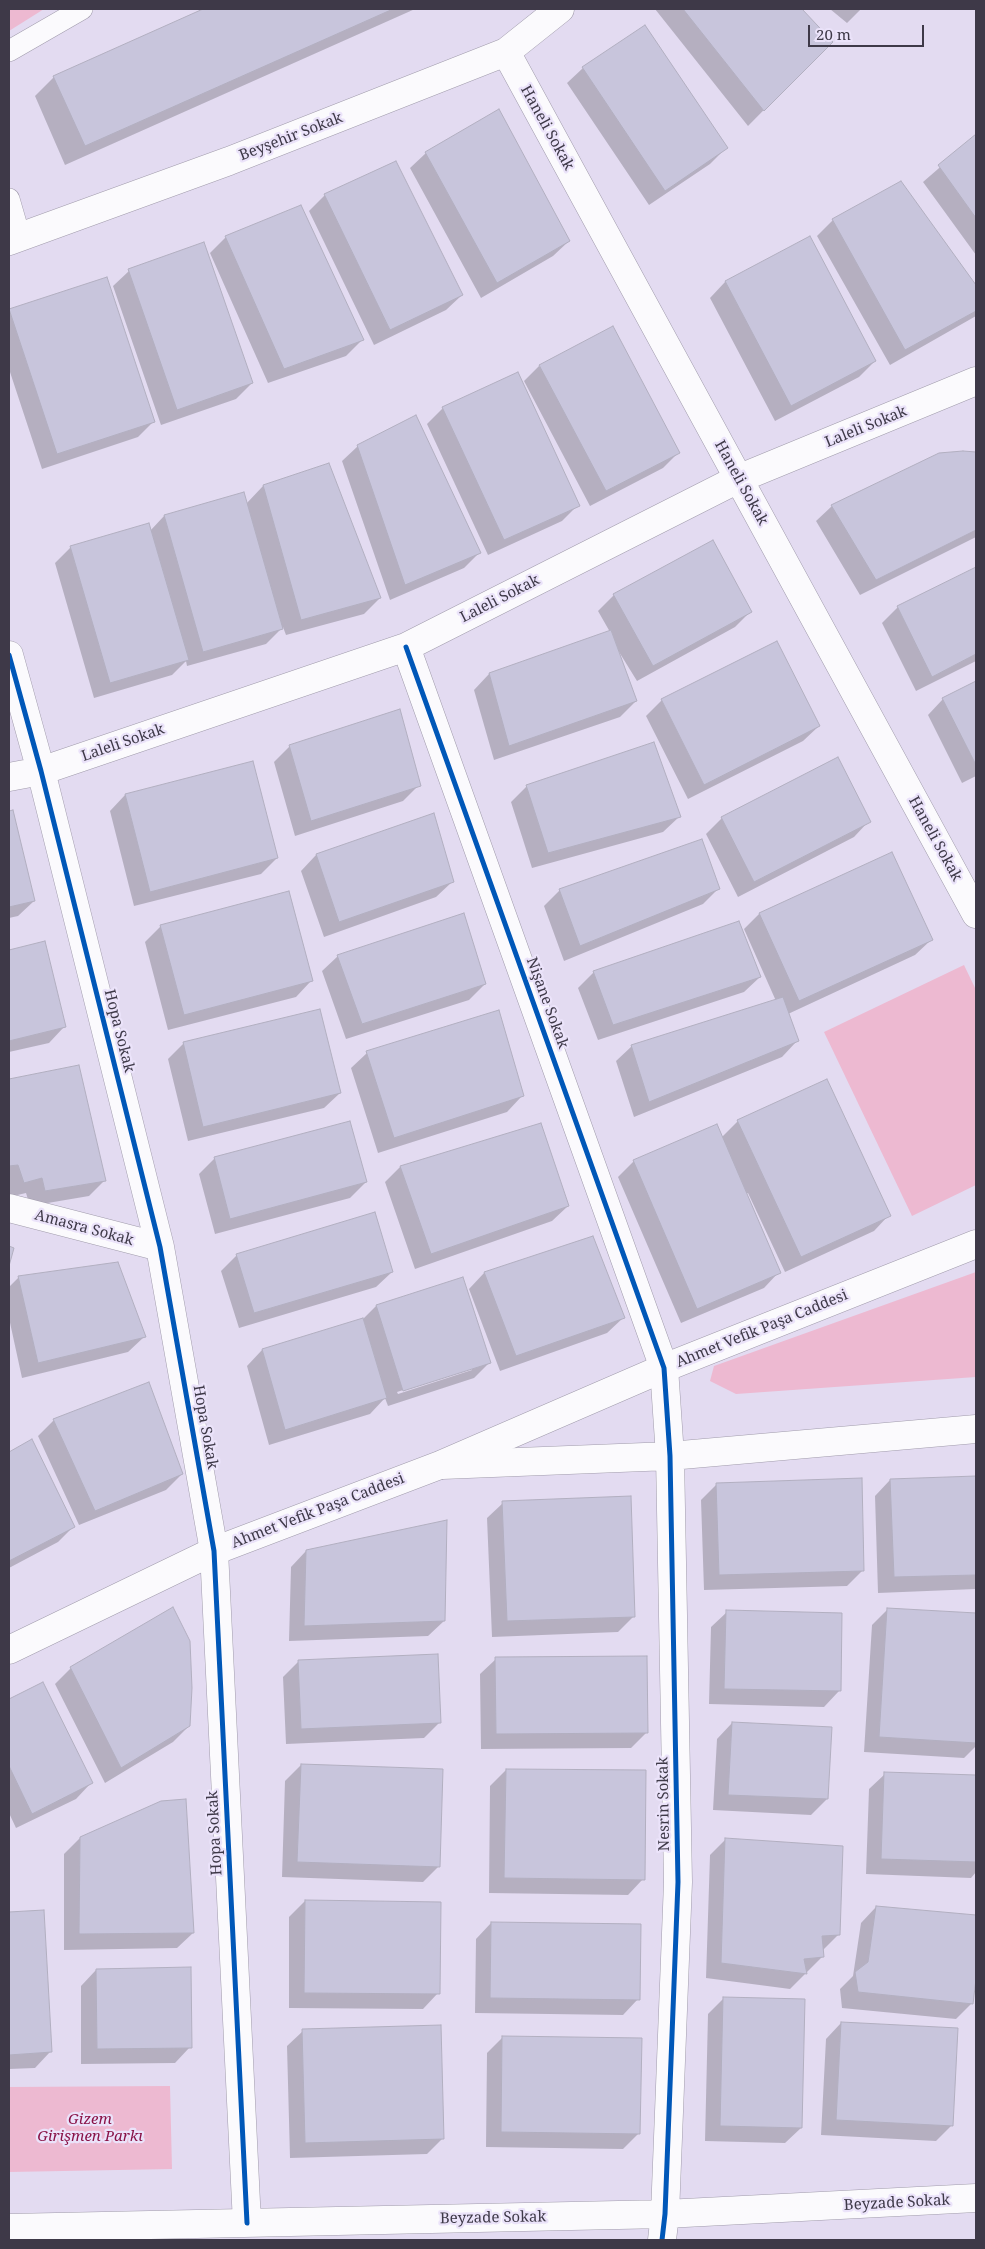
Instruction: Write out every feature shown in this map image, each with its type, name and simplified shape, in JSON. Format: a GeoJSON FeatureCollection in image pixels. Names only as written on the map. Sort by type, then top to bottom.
{"type":"FeatureCollection","features":[{"type":"Feature","properties":{"kind":"street","name":"Beyşehir Sokak"},"geometry":{"type":"LineString","coordinates":[[14,239],[228,162],[506,52],[560,9]]}},
{"type":"Feature","properties":{"kind":"street","name":"Haneli Sokak"},"geometry":{"type":"LineString","coordinates":[[506,52],[976,914]]}},
{"type":"Feature","properties":{"kind":"street","name":"Laleli Sokak"},"geometry":{"type":"LineString","coordinates":[[9,777],[41,771],[406,647],[738,478],[975,384]]}},
{"type":"Feature","properties":{"kind":"street","name":"Nişane Sokak"},"geometry":{"type":"LineString","coordinates":[[406,647],[664,1368]]}},
{"type":"Feature","properties":{"kind":"street","name":"Hopa Sokak"},"geometry":{"type":"LineString","coordinates":[[9,656],[41,771],[160,1247],[214,1551],[247,2223]]}},
{"type":"Feature","properties":{"kind":"street","name":"Amasra Sokak"},"geometry":{"type":"LineString","coordinates":[[9,1208],[160,1247]]}},
{"type":"Feature","properties":{"kind":"street","name":"Ahmet Vefik Paşa Caddesi"},"geometry":{"type":"LineString","coordinates":[[9,1650],[214,1551],[440,1465],[664,1368],[976,1244]]}},
{"type":"Feature","properties":{"kind":"street","name":"Nesrin Sokak"},"geometry":{"type":"LineString","coordinates":[[664,1368],[670,1456],[678,1882],[664,2227]]}},
{"type":"Feature","properties":{"kind":"street","name":"Ahmet Vefik Paşa Caddesi"},"geometry":{"type":"LineString","coordinates":[[440,1465],[670,1456],[976,1429]]}},
{"type":"Feature","properties":{"kind":"street","name":"Beyzade Sokak"},"geometry":{"type":"LineString","coordinates":[[9,2228],[247,2223],[664,2227],[976,2198]]}},
{"type":"Feature","properties":{"kind":"lane"},"geometry":{"type":"LineString","coordinates":[[9,51],[82,9]]}},
{"type":"Feature","properties":{"kind":"lane"},"geometry":{"type":"LineString","coordinates":[[9,199],[14,239]]}},
{"type":"Feature","properties":{"kind":"green space"},"geometry":{"type":"Polygon","coordinates":[[[9,9],[44,9],[9,31],[9,9]]]}},
{"type":"Feature","properties":{"kind":"green space"},"geometry":{"type":"Polygon","coordinates":[[[964,965],[976,990],[976,1185],[912,1216],[824,1032],[964,965]]]}},
{"type":"Feature","properties":{"kind":"green space"},"geometry":{"type":"Polygon","coordinates":[[[976,1272],[976,1377],[736,1394],[710,1381],[714,1366],[976,1272]]]}},
{"type":"Feature","properties":{"kind":"green space","name":"Gizem Girişmen Parkı"},"geometry":{"type":"Polygon","coordinates":[[[170,2086],[172,2169],[9,2172],[9,2087],[170,2086]]]}},
{"type":"Feature","properties":{"kind":"building"},"geometry":{"type":"Polygon","coordinates":[[[203,9],[393,9],[85,146],[53,76],[203,9]]]}},
{"type":"Feature","properties":{"kind":"building"},"geometry":{"type":"Polygon","coordinates":[[[683,9],[802,9],[833,42],[764,111],[683,9]]]}},
{"type":"Feature","properties":{"kind":"building"},"geometry":{"type":"Polygon","coordinates":[[[645,25],[728,148],[665,191],[582,67],[645,25]]]}},
{"type":"Feature","properties":{"kind":"building"},"geometry":{"type":"Polygon","coordinates":[[[499,109],[570,241],[497,283],[425,152],[499,109]]]}},
{"type":"Feature","properties":{"kind":"building"},"geometry":{"type":"Polygon","coordinates":[[[976,134],[976,218],[938,165],[976,134]]]}},
{"type":"Feature","properties":{"kind":"building"},"geometry":{"type":"Polygon","coordinates":[[[396,161],[463,295],[390,330],[324,194],[396,161]]]}},
{"type":"Feature","properties":{"kind":"building"},"geometry":{"type":"Polygon","coordinates":[[[901,181],[976,285],[976,311],[905,350],[832,219],[901,181]]]}},
{"type":"Feature","properties":{"kind":"building"},"geometry":{"type":"Polygon","coordinates":[[[301,205],[364,340],[284,369],[225,236],[301,205]]]}},
{"type":"Feature","properties":{"kind":"building"},"geometry":{"type":"Polygon","coordinates":[[[810,236],[876,361],[791,406],[725,281],[810,236]]]}},
{"type":"Feature","properties":{"kind":"building"},"geometry":{"type":"Polygon","coordinates":[[[204,242],[253,383],[177,410],[128,269],[204,242]]]}},
{"type":"Feature","properties":{"kind":"building"},"geometry":{"type":"Polygon","coordinates":[[[107,277],[155,422],[57,454],[9,309],[107,277]]]}},
{"type":"Feature","properties":{"kind":"building"},"geometry":{"type":"Polygon","coordinates":[[[613,326],[680,453],[606,491],[539,365],[613,326]]]}},
{"type":"Feature","properties":{"kind":"building"},"geometry":{"type":"Polygon","coordinates":[[[518,372],[580,506],[504,540],[442,407],[518,372]]]}},
{"type":"Feature","properties":{"kind":"building"},"geometry":{"type":"Polygon","coordinates":[[[416,415],[481,553],[405,585],[357,445],[416,415]]]}},
{"type":"Feature","properties":{"kind":"building"},"geometry":{"type":"Polygon","coordinates":[[[976,452],[976,530],[876,580],[831,505],[939,453],[976,452]]]}},
{"type":"Feature","properties":{"kind":"building"},"geometry":{"type":"Polygon","coordinates":[[[329,463],[381,598],[301,620],[263,485],[329,463]]]}},
{"type":"Feature","properties":{"kind":"building"},"geometry":{"type":"Polygon","coordinates":[[[244,492],[283,629],[203,652],[164,515],[244,492]]]}},
{"type":"Feature","properties":{"kind":"building"},"geometry":{"type":"Polygon","coordinates":[[[149,523],[189,660],[110,683],[70,546],[149,523]]]}},
{"type":"Feature","properties":{"kind":"building"},"geometry":{"type":"Polygon","coordinates":[[[713,540],[752,612],[653,666],[613,594],[713,540]]]}},
{"type":"Feature","properties":{"kind":"building"},"geometry":{"type":"Polygon","coordinates":[[[976,567],[976,654],[932,677],[897,606],[976,567]]]}},
{"type":"Feature","properties":{"kind":"building"},"geometry":{"type":"Polygon","coordinates":[[[611,630],[637,701],[509,746],[489,673],[611,630]]]}},
{"type":"Feature","properties":{"kind":"building"},"geometry":{"type":"Polygon","coordinates":[[[777,641],[820,726],[704,785],[661,699],[777,641]]]}},
{"type":"Feature","properties":{"kind":"building"},"geometry":{"type":"Polygon","coordinates":[[[976,681],[976,765],[942,698],[976,681]]]}},
{"type":"Feature","properties":{"kind":"building"},"geometry":{"type":"Polygon","coordinates":[[[400,709],[421,786],[311,821],[289,745],[400,709]]]}},
{"type":"Feature","properties":{"kind":"building"},"geometry":{"type":"Polygon","coordinates":[[[654,742],[681,817],[548,853],[526,785],[654,742]]]}},
{"type":"Feature","properties":{"kind":"building"},"geometry":{"type":"Polygon","coordinates":[[[838,757],[871,822],[754,882],[721,817],[838,757]]]}},
{"type":"Feature","properties":{"kind":"building"},"geometry":{"type":"Polygon","coordinates":[[[253,761],[278,858],[150,892],[125,794],[253,761]]]}},
{"type":"Feature","properties":{"kind":"building"},"geometry":{"type":"Polygon","coordinates":[[[13,810],[35,901],[9,907],[9,811],[13,810]]]}},
{"type":"Feature","properties":{"kind":"building"},"geometry":{"type":"Polygon","coordinates":[[[434,813],[454,882],[339,922],[316,854],[434,813]]]}},
{"type":"Feature","properties":{"kind":"building"},"geometry":{"type":"Polygon","coordinates":[[[702,839],[720,889],[580,946],[559,889],[702,839]]]}},
{"type":"Feature","properties":{"kind":"building"},"geometry":{"type":"Polygon","coordinates":[[[892,852],[933,940],[799,1001],[759,913],[892,852]]]}},
{"type":"Feature","properties":{"kind":"building"},"geometry":{"type":"Polygon","coordinates":[[[289,891],[313,981],[184,1015],[160,925],[289,891]]]}},
{"type":"Feature","properties":{"kind":"building"},"geometry":{"type":"Polygon","coordinates":[[[464,913],[486,984],[362,1024],[337,955],[464,913]]]}},
{"type":"Feature","properties":{"kind":"building"},"geometry":{"type":"Polygon","coordinates":[[[739,921],[761,977],[613,1025],[593,971],[739,921]]]}},
{"type":"Feature","properties":{"kind":"building"},"geometry":{"type":"Polygon","coordinates":[[[45,941],[66,1027],[9,1041],[9,950],[45,941]]]}},
{"type":"Feature","properties":{"kind":"building"},"geometry":{"type":"Polygon","coordinates":[[[783,997],[799,1041],[649,1102],[631,1045],[783,997]]]}},
{"type":"Feature","properties":{"kind":"building"},"geometry":{"type":"Polygon","coordinates":[[[320,1009],[341,1093],[203,1127],[183,1042],[320,1009]]]}},
{"type":"Feature","properties":{"kind":"building"},"geometry":{"type":"Polygon","coordinates":[[[499,1010],[524,1096],[394,1138],[366,1051],[499,1010]]]}},
{"type":"Feature","properties":{"kind":"building"},"geometry":{"type":"Polygon","coordinates":[[[79,1065],[106,1181],[45,1191],[42,1178],[24,1183],[18,1165],[9,1166],[9,1079],[79,1065]]]}},
{"type":"Feature","properties":{"kind":"building"},"geometry":{"type":"Polygon","coordinates":[[[827,1079],[891,1216],[801,1257],[737,1120],[827,1079]]]}},
{"type":"Feature","properties":{"kind":"building"},"geometry":{"type":"Polygon","coordinates":[[[350,1121],[367,1182],[230,1219],[214,1157],[350,1121]]]}},
{"type":"Feature","properties":{"kind":"building"},"geometry":{"type":"Polygon","coordinates":[[[541,1123],[569,1206],[431,1254],[400,1166],[541,1123]]]}},
{"type":"Feature","properties":{"kind":"building"},"geometry":{"type":"Polygon","coordinates":[[[717,1124],[781,1273],[697,1309],[633,1160],[717,1124]]]}},
{"type":"Feature","properties":{"kind":"building"},"geometry":{"type":"Polygon","coordinates":[[[375,1212],[393,1272],[254,1313],[236,1254],[375,1212]]]}},
{"type":"Feature","properties":{"kind":"building"},"geometry":{"type":"Polygon","coordinates":[[[593,1236],[625,1318],[516,1356],[484,1272],[593,1236]]]}},
{"type":"Feature","properties":{"kind":"building"},"geometry":{"type":"Polygon","coordinates":[[[9,1246],[14,1248],[9,1266],[9,1246]]]}},
{"type":"Feature","properties":{"kind":"building"},"geometry":{"type":"Polygon","coordinates":[[[118,1262],[146,1337],[38,1363],[18,1276],[118,1262]]]}},
{"type":"Feature","properties":{"kind":"building"},"geometry":{"type":"Polygon","coordinates":[[[463,1277],[491,1363],[403,1391],[376,1305],[463,1277]]]}},
{"type":"Feature","properties":{"kind":"building"},"geometry":{"type":"Polygon","coordinates":[[[363,1318],[387,1398],[285,1430],[262,1349],[363,1318]]]}},
{"type":"Feature","properties":{"kind":"building"},"geometry":{"type":"Polygon","coordinates":[[[149,1382],[183,1474],[95,1511],[53,1419],[149,1382]]]}},
{"type":"Feature","properties":{"kind":"building"},"geometry":{"type":"Polygon","coordinates":[[[32,1439],[75,1527],[9,1561],[9,1452],[32,1439]]]}},
{"type":"Feature","properties":{"kind":"building"},"geometry":{"type":"Polygon","coordinates":[[[976,1476],[976,1575],[894,1577],[890,1479],[976,1476]]]}},
{"type":"Feature","properties":{"kind":"building"},"geometry":{"type":"Polygon","coordinates":[[[862,1478],[864,1571],[719,1575],[716,1483],[862,1478]]]}},
{"type":"Feature","properties":{"kind":"building"},"geometry":{"type":"Polygon","coordinates":[[[631,1496],[635,1617],[507,1621],[502,1501],[631,1496]]]}},
{"type":"Feature","properties":{"kind":"building"},"geometry":{"type":"Polygon","coordinates":[[[447,1520],[445,1621],[304,1626],[306,1550],[447,1520]]]}},
{"type":"Feature","properties":{"kind":"building"},"geometry":{"type":"Polygon","coordinates":[[[173,1607],[190,1641],[192,1688],[190,1726],[121,1768],[70,1667],[173,1607]]]}},
{"type":"Feature","properties":{"kind":"building"},"geometry":{"type":"Polygon","coordinates":[[[887,1608],[976,1613],[976,1743],[879,1737],[887,1608]]]}},
{"type":"Feature","properties":{"kind":"building"},"geometry":{"type":"Polygon","coordinates":[[[726,1610],[842,1613],[841,1691],[724,1689],[726,1610]]]}},
{"type":"Feature","properties":{"kind":"building"},"geometry":{"type":"Polygon","coordinates":[[[438,1654],[441,1723],[301,1729],[298,1660],[438,1654]]]}},
{"type":"Feature","properties":{"kind":"building"},"geometry":{"type":"Polygon","coordinates":[[[647,1656],[648,1733],[496,1734],[495,1657],[647,1656]]]}},
{"type":"Feature","properties":{"kind":"building"},"geometry":{"type":"Polygon","coordinates":[[[43,1682],[93,1783],[32,1814],[9,1766],[9,1699],[43,1682]]]}},
{"type":"Feature","properties":{"kind":"building"},"geometry":{"type":"Polygon","coordinates":[[[732,1722],[832,1727],[828,1799],[728,1795],[732,1722]]]}},
{"type":"Feature","properties":{"kind":"building"},"geometry":{"type":"Polygon","coordinates":[[[301,1764],[443,1769],[440,1867],[297,1862],[301,1764]]]}},
{"type":"Feature","properties":{"kind":"building"},"geometry":{"type":"Polygon","coordinates":[[[506,1769],[646,1770],[645,1880],[504,1878],[506,1769]]]}},
{"type":"Feature","properties":{"kind":"building"},"geometry":{"type":"Polygon","coordinates":[[[884,1772],[976,1775],[976,1862],[881,1859],[884,1772]]]}},
{"type":"Feature","properties":{"kind":"building"},"geometry":{"type":"Polygon","coordinates":[[[186,1799],[194,1933],[79,1934],[80,1837],[161,1801],[186,1799]]]}},
{"type":"Feature","properties":{"kind":"building"},"geometry":{"type":"Polygon","coordinates":[[[725,1838],[843,1846],[840,1935],[822,1936],[824,1957],[804,1959],[807,1974],[721,1963],[725,1838]]]}},
{"type":"Feature","properties":{"kind":"building"},"geometry":{"type":"Polygon","coordinates":[[[305,1900],[441,1902],[440,1994],[304,1993],[305,1900]]]}},
{"type":"Feature","properties":{"kind":"building"},"geometry":{"type":"Polygon","coordinates":[[[876,1906],[976,1915],[976,1979],[973,2004],[858,1992],[855,1972],[868,1962],[876,1906]]]}},
{"type":"Feature","properties":{"kind":"building"},"geometry":{"type":"Polygon","coordinates":[[[44,1910],[52,2052],[9,2055],[9,1912],[44,1910]]]}},
{"type":"Feature","properties":{"kind":"building"},"geometry":{"type":"Polygon","coordinates":[[[491,1922],[641,1924],[640,2000],[490,1998],[491,1922]]]}},
{"type":"Feature","properties":{"kind":"building"},"geometry":{"type":"Polygon","coordinates":[[[191,1967],[192,2048],[97,2049],[96,1969],[191,1967]]]}},
{"type":"Feature","properties":{"kind":"building"},"geometry":{"type":"Polygon","coordinates":[[[723,1997],[805,1999],[802,2128],[720,2126],[723,1997]]]}},
{"type":"Feature","properties":{"kind":"building"},"geometry":{"type":"Polygon","coordinates":[[[841,2022],[958,2028],[953,2126],[836,2120],[841,2022]]]}},
{"type":"Feature","properties":{"kind":"building"},"geometry":{"type":"Polygon","coordinates":[[[441,2025],[444,2139],[305,2143],[302,2029],[441,2025]]]}},
{"type":"Feature","properties":{"kind":"building"},"geometry":{"type":"Polygon","coordinates":[[[502,2036],[642,2038],[640,2134],[501,2132],[502,2036]]]}},
{"type":"Feature","properties":{"kind":"cycle path"},"geometry":{"type":"LineString","coordinates":[[406,647],[664,1368],[670,1456],[678,1882],[665,2214],[662,2240]]}},
{"type":"Feature","properties":{"kind":"cycle path"},"geometry":{"type":"LineString","coordinates":[[9,655],[41,771],[160,1247],[214,1551],[247,2223]]}}]}
